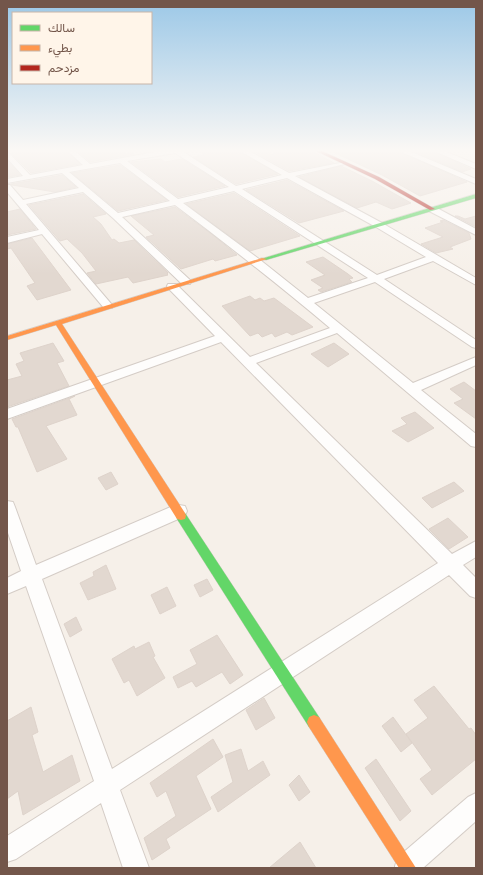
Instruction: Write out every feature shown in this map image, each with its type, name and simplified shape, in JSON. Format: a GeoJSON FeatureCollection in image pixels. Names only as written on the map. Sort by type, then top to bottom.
{"type":"FeatureCollection","features":[{"type":"Feature","properties":{"kind":"main road"},"geometry":{"type":"LineString","coordinates":[[401,192],[432,209]]}},
{"type":"Feature","properties":{"kind":"main road"},"geometry":{"type":"LineString","coordinates":[[413,192],[452,203]]}},
{"type":"Feature","properties":{"kind":"main road"},"geometry":{"type":"LineString","coordinates":[[8,335],[57,322],[172,286],[476,196]]}},
{"type":"Feature","properties":{"kind":"main road"},"geometry":{"type":"LineString","coordinates":[[57,322],[408,867]]}},
{"type":"Feature","properties":{"kind":"street"},"geometry":{"type":"LineString","coordinates":[[11,192],[108,306]]}},
{"type":"Feature","properties":{"kind":"street"},"geometry":{"type":"LineString","coordinates":[[21,203],[72,192]]}},
{"type":"Feature","properties":{"kind":"street"},"geometry":{"type":"LineString","coordinates":[[88,192],[186,282]]}},
{"type":"Feature","properties":{"kind":"street"},"geometry":{"type":"LineString","coordinates":[[163,192],[256,261],[305,303],[476,442]]}},
{"type":"Feature","properties":{"kind":"street"},"geometry":{"type":"LineString","coordinates":[[116,216],[218,192]]}},
{"type":"Feature","properties":{"kind":"street"},"geometry":{"type":"LineString","coordinates":[[239,192],[377,279],[476,345]]}},
{"type":"Feature","properties":{"kind":"street"},"geometry":{"type":"LineString","coordinates":[[318,192],[379,225],[476,282]]}},
{"type":"Feature","properties":{"kind":"street"},"geometry":{"type":"LineString","coordinates":[[432,209],[476,232]]}},
{"type":"Feature","properties":{"kind":"street"},"geometry":{"type":"LineString","coordinates":[[7,240],[44,231]]}},
{"type":"Feature","properties":{"kind":"street"},"geometry":{"type":"LineString","coordinates":[[305,303],[434,258]]}},
{"type":"Feature","properties":{"kind":"street"},"geometry":{"type":"LineString","coordinates":[[172,286],[476,590]]}},
{"type":"Feature","properties":{"kind":"street"},"geometry":{"type":"LineString","coordinates":[[248,362],[338,329]]}},
{"type":"Feature","properties":{"kind":"street"},"geometry":{"type":"LineString","coordinates":[[7,414],[223,337]]}},
{"type":"Feature","properties":{"kind":"street"},"geometry":{"type":"LineString","coordinates":[[411,389],[476,361]]}},
{"type":"Feature","properties":{"kind":"street"},"geometry":{"type":"LineString","coordinates":[[7,507],[136,868]]}},
{"type":"Feature","properties":{"kind":"street"},"geometry":{"type":"LineString","coordinates":[[7,586],[179,511]]}},
{"type":"Feature","properties":{"kind":"street"},"geometry":{"type":"LineString","coordinates":[[7,850],[476,548]]}},
{"type":"Feature","properties":{"kind":"street"},"geometry":{"type":"LineString","coordinates":[[408,867],[476,805]]}},
{"type":"Feature","properties":{"kind":"building"},"geometry":{"type":"Polygon","coordinates":[[[95,192],[156,192],[167,200],[118,211],[95,192]]]}},
{"type":"Feature","properties":{"kind":"building"},"geometry":{"type":"Polygon","coordinates":[[[171,192],[200,192],[178,197],[171,192]]]}},
{"type":"Feature","properties":{"kind":"building"},"geometry":{"type":"Polygon","coordinates":[[[249,192],[309,192],[344,211],[299,223],[249,192]]]}},
{"type":"Feature","properties":{"kind":"building"},"geometry":{"type":"Polygon","coordinates":[[[327,192],[391,192],[411,203],[392,209],[376,202],[357,208],[327,192]]]}},
{"type":"Feature","properties":{"kind":"building"},"geometry":{"type":"Polygon","coordinates":[[[412,192],[434,192],[420,196],[412,192]]]}},
{"type":"Feature","properties":{"kind":"building"},"geometry":{"type":"Polygon","coordinates":[[[234,193],[300,236],[250,251],[186,204],[234,193]]]}},
{"type":"Feature","properties":{"kind":"building"},"geometry":{"type":"Polygon","coordinates":[[[83,194],[106,214],[93,217],[101,224],[112,240],[114,239],[119,243],[134,240],[168,273],[168,275],[133,283],[128,277],[96,284],[87,273],[96,271],[82,253],[67,239],[60,241],[29,205],[83,194]]]}},
{"type":"Feature","properties":{"kind":"building"},"geometry":{"type":"Polygon","coordinates":[[[175,207],[237,255],[215,261],[213,259],[181,269],[146,237],[154,235],[131,216],[175,207]]]}},
{"type":"Feature","properties":{"kind":"building"},"geometry":{"type":"Polygon","coordinates":[[[20,209],[36,229],[7,235],[7,212],[20,209]]]}},
{"type":"Feature","properties":{"kind":"building"},"geometry":{"type":"Polygon","coordinates":[[[455,216],[465,219],[476,216],[476,227],[455,216]]]}},
{"type":"Feature","properties":{"kind":"building"},"geometry":{"type":"Polygon","coordinates":[[[443,220],[469,233],[471,239],[450,247],[453,249],[436,253],[421,244],[443,237],[425,228],[443,222],[440,221],[443,220]]]}},
{"type":"Feature","properties":{"kind":"building"},"geometry":{"type":"Polygon","coordinates":[[[32,238],[71,290],[37,300],[27,286],[35,283],[11,248],[7,249],[7,244],[32,238]]]}},
{"type":"Feature","properties":{"kind":"building"},"geometry":{"type":"Polygon","coordinates":[[[323,257],[353,278],[349,279],[352,282],[321,292],[318,290],[323,288],[311,280],[325,275],[306,262],[323,257]]]}},
{"type":"Feature","properties":{"kind":"building"},"geometry":{"type":"Polygon","coordinates":[[[250,296],[255,300],[260,298],[264,301],[274,298],[313,327],[292,335],[287,332],[275,337],[272,333],[262,337],[258,333],[250,336],[222,306],[250,296]]]}},
{"type":"Feature","properties":{"kind":"building"},"geometry":{"type":"Polygon","coordinates":[[[53,343],[64,361],[57,363],[69,386],[7,407],[7,380],[22,376],[16,364],[24,361],[20,353],[53,343]]]}},
{"type":"Feature","properties":{"kind":"building"},"geometry":{"type":"Polygon","coordinates":[[[334,343],[349,354],[328,367],[311,354],[334,343]]]}},
{"type":"Feature","properties":{"kind":"building"},"geometry":{"type":"Polygon","coordinates":[[[464,382],[476,391],[476,419],[454,403],[463,399],[450,389],[464,382]]]}},
{"type":"Feature","properties":{"kind":"building"},"geometry":{"type":"Polygon","coordinates":[[[75,396],[69,399],[77,415],[46,426],[67,459],[37,472],[18,427],[16,427],[12,419],[75,396]]]}},
{"type":"Feature","properties":{"kind":"building"},"geometry":{"type":"Polygon","coordinates":[[[415,412],[434,428],[408,442],[392,431],[407,424],[401,418],[415,412]]]}},
{"type":"Feature","properties":{"kind":"building"},"geometry":{"type":"Polygon","coordinates":[[[111,472],[118,484],[106,490],[98,478],[111,472]]]}},
{"type":"Feature","properties":{"kind":"building"},"geometry":{"type":"Polygon","coordinates":[[[454,482],[464,491],[432,508],[422,498],[454,482]]]}},
{"type":"Feature","properties":{"kind":"building"},"geometry":{"type":"Polygon","coordinates":[[[448,518],[468,537],[449,549],[429,529],[448,518]]]}},
{"type":"Feature","properties":{"kind":"building"},"geometry":{"type":"Polygon","coordinates":[[[106,565],[116,589],[88,600],[80,583],[94,576],[93,572],[106,565]]]}},
{"type":"Feature","properties":{"kind":"building"},"geometry":{"type":"Polygon","coordinates":[[[207,579],[213,590],[200,597],[194,585],[207,579]]]}},
{"type":"Feature","properties":{"kind":"building"},"geometry":{"type":"Polygon","coordinates":[[[167,587],[176,606],[160,614],[151,595],[167,587]]]}},
{"type":"Feature","properties":{"kind":"building"},"geometry":{"type":"Polygon","coordinates":[[[76,617],[82,630],[70,637],[64,624],[76,617]]]}},
{"type":"Feature","properties":{"kind":"building"},"geometry":{"type":"Polygon","coordinates":[[[217,635],[243,675],[230,684],[222,672],[196,687],[192,681],[178,688],[173,677],[197,664],[190,650],[217,635]]]}},
{"type":"Feature","properties":{"kind":"building"},"geometry":{"type":"Polygon","coordinates":[[[149,642],[155,656],[153,657],[165,678],[137,696],[129,680],[124,683],[112,659],[134,646],[135,649],[149,642]]]}},
{"type":"Feature","properties":{"kind":"building"},"geometry":{"type":"Polygon","coordinates":[[[434,686],[469,729],[471,728],[476,735],[476,759],[432,795],[420,779],[432,770],[406,734],[428,718],[414,700],[434,686]]]}},
{"type":"Feature","properties":{"kind":"building"},"geometry":{"type":"Polygon","coordinates":[[[264,698],[275,718],[256,730],[246,710],[264,698]]]}},
{"type":"Feature","properties":{"kind":"building"},"geometry":{"type":"Polygon","coordinates":[[[31,707],[38,732],[32,735],[43,772],[72,755],[80,781],[23,815],[18,791],[7,799],[7,721],[31,707]]]}},
{"type":"Feature","properties":{"kind":"building"},"geometry":{"type":"Polygon","coordinates":[[[393,717],[412,743],[401,752],[382,726],[393,717]]]}},
{"type":"Feature","properties":{"kind":"building"},"geometry":{"type":"Polygon","coordinates":[[[213,739],[223,757],[196,776],[211,809],[166,839],[170,848],[152,860],[144,838],[176,816],[166,791],[157,797],[150,783],[213,739]]]}},
{"type":"Feature","properties":{"kind":"building"},"geometry":{"type":"Polygon","coordinates":[[[241,749],[248,771],[263,761],[270,775],[218,812],[211,797],[233,782],[225,755],[241,749]]]}},
{"type":"Feature","properties":{"kind":"building"},"geometry":{"type":"Polygon","coordinates":[[[376,759],[411,811],[400,821],[365,768],[376,759]]]}},
{"type":"Feature","properties":{"kind":"building"},"geometry":{"type":"Polygon","coordinates":[[[299,775],[310,792],[299,801],[289,785],[299,775]]]}},
{"type":"Feature","properties":{"kind":"building"},"geometry":{"type":"Polygon","coordinates":[[[300,842],[316,868],[269,868],[300,842]]]}},
{"type":"Feature","properties":{"kind":"traffic: fast"},"geometry":{"type":"LineString","coordinates":[[264,259],[476,196]]}},
{"type":"Feature","properties":{"kind":"traffic: fast"},"geometry":{"type":"LineString","coordinates":[[181,516],[314,722]]}},
{"type":"Feature","properties":{"kind":"traffic: slow"},"geometry":{"type":"LineString","coordinates":[[7,338],[264,259]]}},
{"type":"Feature","properties":{"kind":"traffic: slow"},"geometry":{"type":"LineString","coordinates":[[57,322],[181,516]]}},
{"type":"Feature","properties":{"kind":"traffic: slow"},"geometry":{"type":"LineString","coordinates":[[314,722],[408,868]]}},
{"type":"Feature","properties":{"kind":"traffic: jam"},"geometry":{"type":"LineString","coordinates":[[402,192],[432,209]]}}]}
